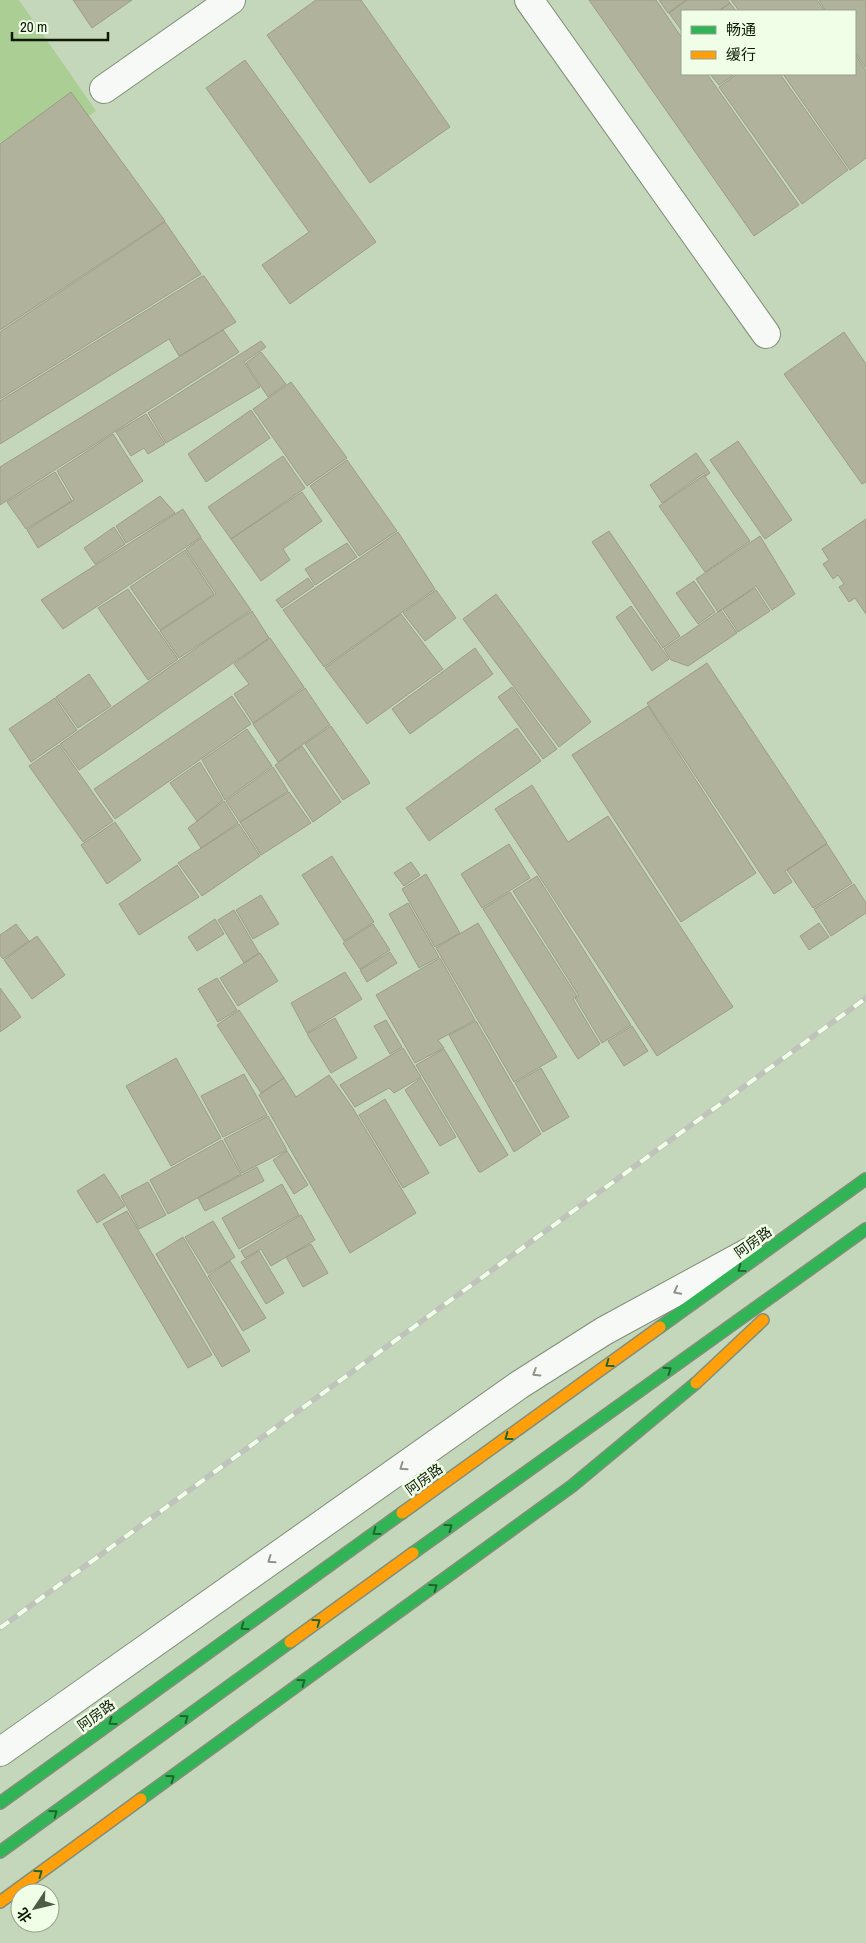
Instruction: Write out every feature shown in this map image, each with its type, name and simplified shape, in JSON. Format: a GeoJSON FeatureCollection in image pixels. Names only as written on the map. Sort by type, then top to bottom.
{"type":"FeatureCollection","features":[{"type":"Feature","properties":{"kind":"main road","name":"阿房路"},"geometry":{"type":"LineString","coordinates":[[0,1803],[866,1179]]}},
{"type":"Feature","properties":{"kind":"main road"},"geometry":{"type":"LineString","coordinates":[[0,1852],[572,1438],[866,1229]]}},
{"type":"Feature","properties":{"kind":"main road"},"geometry":{"type":"LineString","coordinates":[[0,1902],[572,1486],[682,1396],[837,1250]]}},
{"type":"Feature","properties":{"kind":"street"},"geometry":{"type":"LineString","coordinates":[[104,89],[231,0]]}},
{"type":"Feature","properties":{"kind":"street"},"geometry":{"type":"LineString","coordinates":[[530,0],[766,334]]}},
{"type":"Feature","properties":{"kind":"street"},"geometry":{"type":"LineString","coordinates":[[0,1752],[519,1385],[604,1330],[812,1218]]}},
{"type":"Feature","properties":{"kind":"green space"},"geometry":{"type":"Polygon","coordinates":[[[0,0],[19,0],[96,111],[0,178],[0,0]]]}},
{"type":"Feature","properties":{"kind":"building"},"geometry":{"type":"Polygon","coordinates":[[[73,0],[132,0],[92,28],[73,0]]]}},
{"type":"Feature","properties":{"kind":"building"},"geometry":{"type":"Polygon","coordinates":[[[316,0],[361,0],[450,127],[370,183],[267,35],[316,0]]]}},
{"type":"Feature","properties":{"kind":"building"},"geometry":{"type":"Polygon","coordinates":[[[589,0],[656,0],[681,37],[681,75],[708,75],[799,205],[754,236],[589,0]]]}},
{"type":"Feature","properties":{"kind":"building"},"geometry":{"type":"Polygon","coordinates":[[[659,0],[686,0],[668,13],[659,0]]]}},
{"type":"Feature","properties":{"kind":"building"},"geometry":{"type":"Polygon","coordinates":[[[687,0],[728,0],[730,3],[720,10],[681,10],[681,30],[669,13],[687,0]]]}},
{"type":"Feature","properties":{"kind":"building"},"geometry":{"type":"Polygon","coordinates":[[[731,0],[817,0],[824,10],[738,10],[731,0]]]}},
{"type":"Feature","properties":{"kind":"building"},"geometry":{"type":"Polygon","coordinates":[[[819,0],[866,0],[866,68],[856,53],[856,10],[825,10],[819,0]]]}},
{"type":"Feature","properties":{"kind":"building"},"geometry":{"type":"Polygon","coordinates":[[[730,3],[735,10],[720,10],[730,3]]]}},
{"type":"Feature","properties":{"kind":"building"},"geometry":{"type":"Polygon","coordinates":[[[856,56],[866,71],[866,158],[850,170],[784,75],[856,75],[856,56]]]}},
{"type":"Feature","properties":{"kind":"building"},"geometry":{"type":"Polygon","coordinates":[[[245,60],[376,242],[290,304],[262,265],[309,232],[206,88],[245,60]]]}},
{"type":"Feature","properties":{"kind":"building"},"geometry":{"type":"Polygon","coordinates":[[[711,75],[734,75],[719,85],[711,75]]]}},
{"type":"Feature","properties":{"kind":"building"},"geometry":{"type":"Polygon","coordinates":[[[736,75],[781,75],[848,170],[802,204],[719,87],[736,75]]]}},
{"type":"Feature","properties":{"kind":"building"},"geometry":{"type":"Polygon","coordinates":[[[71,92],[165,221],[0,330],[0,144],[71,92]]]}},
{"type":"Feature","properties":{"kind":"building"},"geometry":{"type":"Polygon","coordinates":[[[165,222],[201,274],[0,399],[0,332],[165,222]]]}},
{"type":"Feature","properties":{"kind":"building"},"geometry":{"type":"Polygon","coordinates":[[[204,276],[236,322],[179,356],[169,339],[0,444],[0,401],[204,276]]]}},
{"type":"Feature","properties":{"kind":"building"},"geometry":{"type":"Polygon","coordinates":[[[223,330],[239,352],[0,505],[0,467],[223,330]]]}},
{"type":"Feature","properties":{"kind":"building"},"geometry":{"type":"Polygon","coordinates":[[[844,332],[866,364],[866,482],[862,484],[784,374],[844,332]]]}},
{"type":"Feature","properties":{"kind":"building"},"geometry":{"type":"Polygon","coordinates":[[[261,341],[266,347],[244,362],[260,387],[166,443],[148,413],[261,341]]]}},
{"type":"Feature","properties":{"kind":"building"},"geometry":{"type":"Polygon","coordinates":[[[261,352],[286,384],[268,397],[246,363],[261,352]]]}},
{"type":"Feature","properties":{"kind":"building"},"geometry":{"type":"Polygon","coordinates":[[[291,382],[347,458],[307,486],[253,409],[291,382]]]}},
{"type":"Feature","properties":{"kind":"building"},"geometry":{"type":"Polygon","coordinates":[[[251,410],[270,438],[206,482],[188,454],[251,410]]]}},
{"type":"Feature","properties":{"kind":"building"},"geometry":{"type":"Polygon","coordinates":[[[146,414],[165,444],[148,454],[144,448],[131,456],[116,432],[146,414]]]}},
{"type":"Feature","properties":{"kind":"building"},"geometry":{"type":"Polygon","coordinates":[[[113,434],[143,481],[38,548],[27,530],[74,500],[57,471],[113,434]]]}},
{"type":"Feature","properties":{"kind":"building"},"geometry":{"type":"Polygon","coordinates":[[[738,441],[792,520],[765,539],[710,460],[738,441]]]}},
{"type":"Feature","properties":{"kind":"building"},"geometry":{"type":"Polygon","coordinates":[[[696,453],[710,473],[706,476],[704,473],[662,503],[650,485],[696,453]]]}},
{"type":"Feature","properties":{"kind":"building"},"geometry":{"type":"Polygon","coordinates":[[[283,456],[305,488],[231,539],[208,507],[283,456]]]}},
{"type":"Feature","properties":{"kind":"building"},"geometry":{"type":"Polygon","coordinates":[[[347,460],[397,531],[359,556],[310,486],[347,460]]]}},
{"type":"Feature","properties":{"kind":"building"},"geometry":{"type":"Polygon","coordinates":[[[55,472],[72,501],[26,529],[7,502],[55,472]]]}},
{"type":"Feature","properties":{"kind":"building"},"geometry":{"type":"Polygon","coordinates":[[[704,475],[750,541],[705,572],[659,506],[704,475]]]}},
{"type":"Feature","properties":{"kind":"building"},"geometry":{"type":"Polygon","coordinates":[[[302,492],[322,521],[283,549],[290,560],[261,581],[231,539],[302,492]]]}},
{"type":"Feature","properties":{"kind":"building"},"geometry":{"type":"Polygon","coordinates":[[[160,496],[175,513],[126,543],[116,526],[160,496]]]}},
{"type":"Feature","properties":{"kind":"building"},"geometry":{"type":"Polygon","coordinates":[[[183,509],[201,537],[63,629],[41,600],[183,509]]]}},
{"type":"Feature","properties":{"kind":"building"},"geometry":{"type":"Polygon","coordinates":[[[866,519],[866,614],[855,598],[849,602],[839,587],[844,584],[838,575],[833,579],[823,564],[829,560],[822,549],[866,519]]]}},
{"type":"Feature","properties":{"kind":"building"},"geometry":{"type":"Polygon","coordinates":[[[114,527],[125,544],[95,564],[84,548],[114,527]]]}},
{"type":"Feature","properties":{"kind":"building"},"geometry":{"type":"Polygon","coordinates":[[[609,531],[680,636],[663,648],[592,542],[609,531]]]}},
{"type":"Feature","properties":{"kind":"building"},"geometry":{"type":"Polygon","coordinates":[[[398,532],[435,589],[324,667],[283,610],[398,532]]]}},
{"type":"Feature","properties":{"kind":"building"},"geometry":{"type":"Polygon","coordinates":[[[760,536],[795,594],[772,610],[756,586],[718,612],[696,579],[760,536]]]}},
{"type":"Feature","properties":{"kind":"building"},"geometry":{"type":"Polygon","coordinates":[[[201,538],[251,610],[179,658],[160,631],[216,594],[186,549],[201,538]]]}},
{"type":"Feature","properties":{"kind":"building"},"geometry":{"type":"Polygon","coordinates":[[[347,543],[357,557],[315,585],[305,569],[347,543]]]}},
{"type":"Feature","properties":{"kind":"building"},"geometry":{"type":"Polygon","coordinates":[[[185,550],[214,594],[160,630],[130,587],[185,550]]]}},
{"type":"Feature","properties":{"kind":"building"},"geometry":{"type":"Polygon","coordinates":[[[308,578],[314,586],[282,608],[276,600],[308,578]]]}},
{"type":"Feature","properties":{"kind":"building"},"geometry":{"type":"Polygon","coordinates":[[[694,581],[715,612],[698,624],[676,593],[694,581]]]}},
{"type":"Feature","properties":{"kind":"building"},"geometry":{"type":"Polygon","coordinates":[[[755,588],[770,611],[738,632],[723,609],[755,588]]]}},
{"type":"Feature","properties":{"kind":"building"},"geometry":{"type":"Polygon","coordinates":[[[128,589],[178,659],[148,680],[98,608],[128,589]]]}},
{"type":"Feature","properties":{"kind":"building"},"geometry":{"type":"Polygon","coordinates":[[[436,590],[456,618],[425,641],[403,613],[436,590]]]}},
{"type":"Feature","properties":{"kind":"building"},"geometry":{"type":"Polygon","coordinates":[[[496,594],[591,722],[559,747],[463,619],[496,594]]]}},
{"type":"Feature","properties":{"kind":"building"},"geometry":{"type":"Polygon","coordinates":[[[631,606],[669,659],[652,671],[616,617],[631,606]]]}},
{"type":"Feature","properties":{"kind":"building"},"geometry":{"type":"Polygon","coordinates":[[[721,610],[737,633],[688,666],[671,660],[664,649],[721,610]]]}},
{"type":"Feature","properties":{"kind":"building"},"geometry":{"type":"Polygon","coordinates":[[[252,611],[269,638],[79,770],[60,744],[252,611]]]}},
{"type":"Feature","properties":{"kind":"building"},"geometry":{"type":"Polygon","coordinates":[[[401,614],[443,669],[367,724],[325,668],[401,614]]]}},
{"type":"Feature","properties":{"kind":"building"},"geometry":{"type":"Polygon","coordinates":[[[270,638],[304,687],[253,723],[234,694],[249,684],[234,664],[270,638]]]}},
{"type":"Feature","properties":{"kind":"building"},"geometry":{"type":"Polygon","coordinates":[[[475,648],[493,674],[410,734],[392,709],[475,648]]]}},
{"type":"Feature","properties":{"kind":"building"},"geometry":{"type":"Polygon","coordinates":[[[707,663],[827,843],[785,871],[792,882],[774,894],[647,703],[707,663]]]}},
{"type":"Feature","properties":{"kind":"building"},"geometry":{"type":"Polygon","coordinates":[[[89,674],[111,706],[78,728],[56,697],[89,674]]]}},
{"type":"Feature","properties":{"kind":"building"},"geometry":{"type":"Polygon","coordinates":[[[512,687],[557,749],[543,759],[498,697],[512,687]]]}},
{"type":"Feature","properties":{"kind":"building"},"geometry":{"type":"Polygon","coordinates":[[[305,688],[330,725],[278,762],[253,724],[305,688]]]}},
{"type":"Feature","properties":{"kind":"building"},"geometry":{"type":"Polygon","coordinates":[[[232,696],[251,724],[115,819],[94,789],[232,696]]]}},
{"type":"Feature","properties":{"kind":"building"},"geometry":{"type":"Polygon","coordinates":[[[55,698],[77,730],[31,762],[9,729],[55,698]]]}},
{"type":"Feature","properties":{"kind":"building"},"geometry":{"type":"Polygon","coordinates":[[[648,706],[756,873],[681,922],[572,755],[648,706]]]}},
{"type":"Feature","properties":{"kind":"building"},"geometry":{"type":"Polygon","coordinates":[[[331,726],[370,783],[343,800],[305,744],[331,726]]]}},
{"type":"Feature","properties":{"kind":"building"},"geometry":{"type":"Polygon","coordinates":[[[517,728],[541,761],[429,841],[406,808],[517,728]]]}},
{"type":"Feature","properties":{"kind":"building"},"geometry":{"type":"Polygon","coordinates":[[[247,729],[272,766],[225,800],[202,760],[247,729]]]}},
{"type":"Feature","properties":{"kind":"building"},"geometry":{"type":"Polygon","coordinates":[[[59,745],[113,821],[83,842],[29,766],[59,745]]]}},
{"type":"Feature","properties":{"kind":"building"},"geometry":{"type":"Polygon","coordinates":[[[302,746],[341,802],[313,822],[275,765],[302,746]]]}},
{"type":"Feature","properties":{"kind":"building"},"geometry":{"type":"Polygon","coordinates":[[[200,762],[223,800],[197,821],[170,783],[200,762]]]}},
{"type":"Feature","properties":{"kind":"building"},"geometry":{"type":"Polygon","coordinates":[[[273,767],[288,791],[240,822],[226,801],[273,767]]]}},
{"type":"Feature","properties":{"kind":"building"},"geometry":{"type":"Polygon","coordinates":[[[532,785],[568,842],[608,816],[733,1007],[657,1056],[495,809],[532,785]]]}},
{"type":"Feature","properties":{"kind":"building"},"geometry":{"type":"Polygon","coordinates":[[[289,792],[311,823],[261,855],[240,822],[289,792]]]}},
{"type":"Feature","properties":{"kind":"building"},"geometry":{"type":"Polygon","coordinates":[[[224,801],[238,823],[201,848],[188,828],[224,801]]]}},
{"type":"Feature","properties":{"kind":"building"},"geometry":{"type":"Polygon","coordinates":[[[115,822],[141,860],[107,884],[81,845],[115,822]]]}},
{"type":"Feature","properties":{"kind":"building"},"geometry":{"type":"Polygon","coordinates":[[[239,824],[260,856],[202,896],[178,863],[239,824]]]}},
{"type":"Feature","properties":{"kind":"building"},"geometry":{"type":"Polygon","coordinates":[[[509,844],[530,878],[482,908],[461,874],[509,844]]]}},
{"type":"Feature","properties":{"kind":"building"},"geometry":{"type":"Polygon","coordinates":[[[827,844],[852,883],[813,908],[787,870],[827,844]]]}},
{"type":"Feature","properties":{"kind":"building"},"geometry":{"type":"Polygon","coordinates":[[[332,856],[374,922],[344,941],[302,875],[332,856]]]}},
{"type":"Feature","properties":{"kind":"building"},"geometry":{"type":"Polygon","coordinates":[[[411,862],[420,875],[404,886],[394,873],[411,862]]]}},
{"type":"Feature","properties":{"kind":"building"},"geometry":{"type":"Polygon","coordinates":[[[177,865],[199,897],[139,935],[119,904],[177,865]]]}},
{"type":"Feature","properties":{"kind":"building"},"geometry":{"type":"Polygon","coordinates":[[[426,874],[460,933],[435,947],[402,889],[426,874]]]}},
{"type":"Feature","properties":{"kind":"building"},"geometry":{"type":"Polygon","coordinates":[[[537,876],[631,1025],[602,1043],[575,998],[579,996],[513,891],[537,876]]]}},
{"type":"Feature","properties":{"kind":"building"},"geometry":{"type":"Polygon","coordinates":[[[854,884],[866,903],[866,913],[831,936],[814,909],[854,884]]]}},
{"type":"Feature","properties":{"kind":"building"},"geometry":{"type":"Polygon","coordinates":[[[510,892],[577,996],[573,999],[600,1044],[578,1059],[483,909],[510,892]]]}},
{"type":"Feature","properties":{"kind":"building"},"geometry":{"type":"Polygon","coordinates":[[[261,895],[279,924],[253,939],[236,910],[261,895]]]}},
{"type":"Feature","properties":{"kind":"building"},"geometry":{"type":"Polygon","coordinates":[[[408,903],[439,957],[419,968],[389,914],[408,903]]]}},
{"type":"Feature","properties":{"kind":"building"},"geometry":{"type":"Polygon","coordinates":[[[234,910],[259,953],[244,963],[218,920],[234,910]]]}},
{"type":"Feature","properties":{"kind":"building"},"geometry":{"type":"Polygon","coordinates":[[[215,919],[224,934],[197,951],[188,937],[215,919]]]}},
{"type":"Feature","properties":{"kind":"building"},"geometry":{"type":"Polygon","coordinates":[[[478,923],[557,1057],[514,1082],[436,948],[478,923]]]}},
{"type":"Feature","properties":{"kind":"building"},"geometry":{"type":"Polygon","coordinates":[[[819,923],[829,937],[809,950],[800,936],[819,923]]]}},
{"type":"Feature","properties":{"kind":"building"},"geometry":{"type":"Polygon","coordinates":[[[16,924],[29,941],[3,959],[0,955],[0,935],[16,924]]]}},
{"type":"Feature","properties":{"kind":"building"},"geometry":{"type":"Polygon","coordinates":[[[373,924],[390,950],[360,969],[343,943],[373,924]]]}},
{"type":"Feature","properties":{"kind":"building"},"geometry":{"type":"Polygon","coordinates":[[[37,936],[65,975],[32,999],[4,960],[37,936]]]}},
{"type":"Feature","properties":{"kind":"building"},"geometry":{"type":"Polygon","coordinates":[[[390,952],[397,963],[367,982],[360,970],[390,952]]]}},
{"type":"Feature","properties":{"kind":"building"},"geometry":{"type":"Polygon","coordinates":[[[260,953],[278,981],[238,1006],[220,978],[260,953]]]}},
{"type":"Feature","properties":{"kind":"building"},"geometry":{"type":"Polygon","coordinates":[[[440,958],[475,1020],[438,1040],[444,1048],[415,1063],[376,995],[440,958]]]}},
{"type":"Feature","properties":{"kind":"building"},"geometry":{"type":"Polygon","coordinates":[[[345,972],[362,999],[307,1033],[291,1003],[345,972]]]}},
{"type":"Feature","properties":{"kind":"building"},"geometry":{"type":"Polygon","coordinates":[[[217,978],[237,1010],[218,1022],[198,989],[217,978]]]}},
{"type":"Feature","properties":{"kind":"building"},"geometry":{"type":"Polygon","coordinates":[[[0,988],[21,1017],[0,1032],[0,988]]]}},
{"type":"Feature","properties":{"kind":"building"},"geometry":{"type":"Polygon","coordinates":[[[239,1010],[284,1078],[261,1093],[217,1025],[239,1010]]]}},
{"type":"Feature","properties":{"kind":"building"},"geometry":{"type":"Polygon","coordinates":[[[335,1018],[357,1058],[331,1073],[307,1034],[335,1018]]]}},
{"type":"Feature","properties":{"kind":"building"},"geometry":{"type":"Polygon","coordinates":[[[386,1020],[402,1047],[390,1054],[374,1026],[386,1020]]]}},
{"type":"Feature","properties":{"kind":"building"},"geometry":{"type":"Polygon","coordinates":[[[476,1021],[541,1134],[514,1152],[449,1035],[476,1021]]]}},
{"type":"Feature","properties":{"kind":"building"},"geometry":{"type":"Polygon","coordinates":[[[632,1026],[648,1051],[624,1066],[608,1041],[632,1026]]]}},
{"type":"Feature","properties":{"kind":"building"},"geometry":{"type":"Polygon","coordinates":[[[403,1048],[421,1077],[394,1093],[389,1088],[355,1107],[340,1085],[403,1048]]]}},
{"type":"Feature","properties":{"kind":"building"},"geometry":{"type":"Polygon","coordinates":[[[444,1049],[508,1155],[481,1172],[479,1172],[416,1065],[444,1049]]]}},
{"type":"Feature","properties":{"kind":"building"},"geometry":{"type":"Polygon","coordinates":[[[176,1058],[221,1138],[171,1166],[126,1086],[176,1058]]]}},
{"type":"Feature","properties":{"kind":"building"},"geometry":{"type":"Polygon","coordinates":[[[541,1068],[569,1117],[543,1132],[515,1083],[541,1068]]]}},
{"type":"Feature","properties":{"kind":"building"},"geometry":{"type":"Polygon","coordinates":[[[244,1074],[267,1115],[223,1137],[201,1096],[244,1074]]]}},
{"type":"Feature","properties":{"kind":"building"},"geometry":{"type":"Polygon","coordinates":[[[329,1075],[352,1107],[416,1213],[350,1253],[259,1095],[284,1078],[296,1097],[329,1075]]]}},
{"type":"Feature","properties":{"kind":"building"},"geometry":{"type":"Polygon","coordinates":[[[421,1078],[456,1137],[440,1146],[405,1090],[421,1078]]]}},
{"type":"Feature","properties":{"kind":"building"},"geometry":{"type":"Polygon","coordinates":[[[385,1099],[429,1173],[403,1188],[359,1115],[385,1099]]]}},
{"type":"Feature","properties":{"kind":"building"},"geometry":{"type":"Polygon","coordinates":[[[268,1116],[287,1150],[242,1173],[224,1139],[268,1116]]]}},
{"type":"Feature","properties":{"kind":"building"},"geometry":{"type":"Polygon","coordinates":[[[222,1140],[241,1174],[168,1214],[150,1180],[222,1140]]]}},
{"type":"Feature","properties":{"kind":"building"},"geometry":{"type":"Polygon","coordinates":[[[287,1151],[308,1185],[294,1194],[273,1160],[287,1151]]]}},
{"type":"Feature","properties":{"kind":"building"},"geometry":{"type":"Polygon","coordinates":[[[257,1167],[264,1181],[205,1211],[198,1198],[257,1167]]]}},
{"type":"Feature","properties":{"kind":"building"},"geometry":{"type":"Polygon","coordinates":[[[104,1174],[125,1206],[97,1223],[77,1191],[104,1174]]]}},
{"type":"Feature","properties":{"kind":"building"},"geometry":{"type":"Polygon","coordinates":[[[148,1182],[166,1215],[139,1229],[121,1196],[148,1182]]]}},
{"type":"Feature","properties":{"kind":"building"},"geometry":{"type":"Polygon","coordinates":[[[282,1184],[299,1215],[239,1249],[222,1218],[282,1184]]]}},
{"type":"Feature","properties":{"kind":"building"},"geometry":{"type":"Polygon","coordinates":[[[127,1211],[212,1355],[188,1368],[103,1224],[127,1211]]]}},
{"type":"Feature","properties":{"kind":"building"},"geometry":{"type":"Polygon","coordinates":[[[301,1215],[315,1240],[271,1266],[261,1249],[245,1258],[241,1251],[301,1215]]]}},
{"type":"Feature","properties":{"kind":"building"},"geometry":{"type":"Polygon","coordinates":[[[213,1221],[235,1257],[208,1274],[185,1237],[213,1221]]]}},
{"type":"Feature","properties":{"kind":"building"},"geometry":{"type":"Polygon","coordinates":[[[183,1237],[250,1351],[222,1367],[156,1254],[183,1237]]]}},
{"type":"Feature","properties":{"kind":"building"},"geometry":{"type":"Polygon","coordinates":[[[311,1244],[328,1273],[303,1287],[286,1257],[311,1244]]]}},
{"type":"Feature","properties":{"kind":"building"},"geometry":{"type":"Polygon","coordinates":[[[259,1251],[284,1293],[266,1304],[241,1262],[259,1251]]]}},
{"type":"Feature","properties":{"kind":"building"},"geometry":{"type":"Polygon","coordinates":[[[230,1261],[266,1318],[243,1331],[208,1276],[230,1261]]]}},
{"type":"Feature","properties":{"kind":"railway"},"geometry":{"type":"LineString","coordinates":[[0,1628],[866,998]]}},
{"type":"Feature","properties":{"kind":"traffic: fast"},"geometry":{"type":"LineString","coordinates":[[660,1327],[866,1179]]}},
{"type":"Feature","properties":{"kind":"traffic: fast"},"geometry":{"type":"LineString","coordinates":[[413,1553],[866,1229]]}},
{"type":"Feature","properties":{"kind":"traffic: fast"},"geometry":{"type":"LineString","coordinates":[[141,1799],[572,1486],[696,1383]]}},
{"type":"Feature","properties":{"kind":"traffic: fast"},"geometry":{"type":"LineString","coordinates":[[0,1803],[402,1513]]}},
{"type":"Feature","properties":{"kind":"traffic: fast"},"geometry":{"type":"LineString","coordinates":[[0,1852],[290,1642]]}},
{"type":"Feature","properties":{"kind":"traffic: slow"},"geometry":{"type":"LineString","coordinates":[[696,1383],[763,1320]]}},
{"type":"Feature","properties":{"kind":"traffic: slow"},"geometry":{"type":"LineString","coordinates":[[402,1513],[660,1327]]}},
{"type":"Feature","properties":{"kind":"traffic: slow"},"geometry":{"type":"LineString","coordinates":[[290,1642],[413,1553]]}},
{"type":"Feature","properties":{"kind":"traffic: slow"},"geometry":{"type":"LineString","coordinates":[[0,1902],[141,1799]]}}]}
